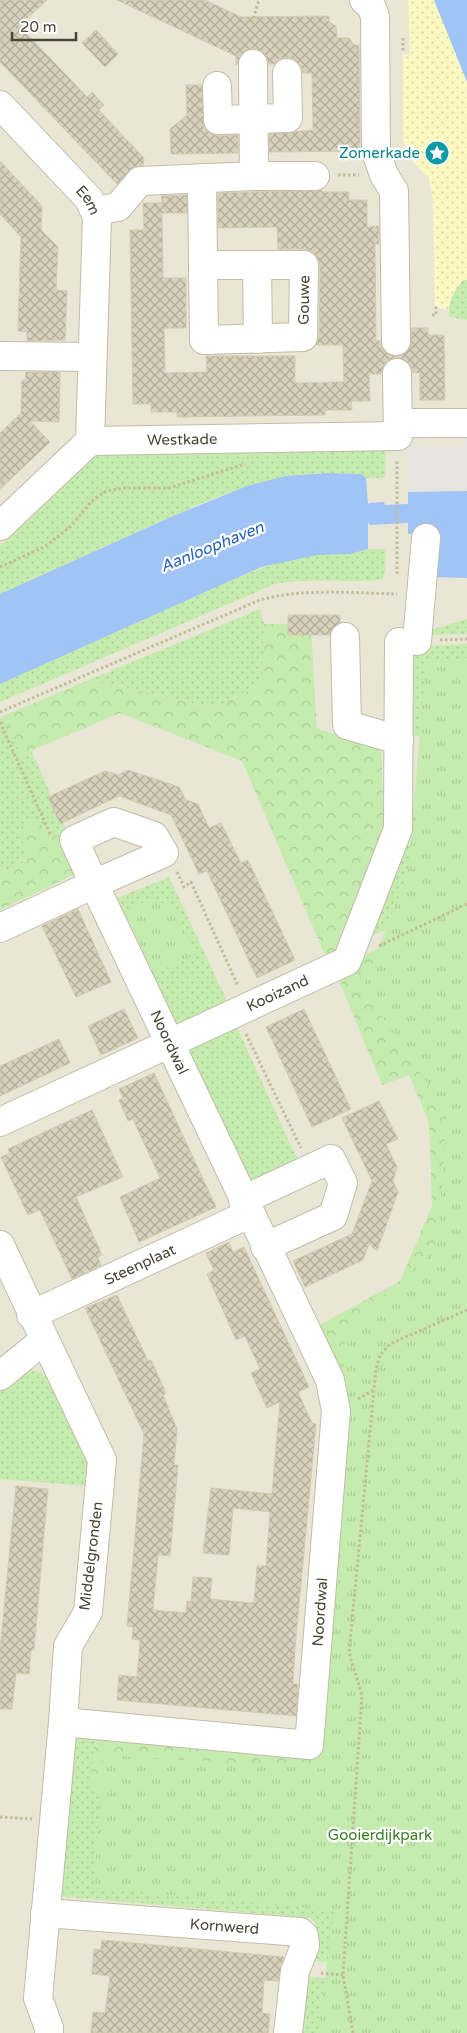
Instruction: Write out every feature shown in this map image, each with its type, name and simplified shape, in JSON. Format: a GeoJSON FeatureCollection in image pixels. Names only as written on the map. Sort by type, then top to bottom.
{"type":"FeatureCollection","features":[{"type":"Feature","properties":{"kind":"street"},"geometry":{"type":"LineString","coordinates":[[364,0],[371,6],[375,16],[376,152],[384,176],[394,191],[396,341]]}},
{"type":"Feature","properties":{"kind":"street"},"geometry":{"type":"LineString","coordinates":[[253,64],[254,176]]}},
{"type":"Feature","properties":{"kind":"street"},"geometry":{"type":"LineString","coordinates":[[217,86],[218,120],[288,118],[287,73]]}},
{"type":"Feature","properties":{"kind":"street","name":"Eem"},"geometry":{"type":"LineString","coordinates":[[0,105],[89,199],[97,217],[90,441]]}},
{"type":"Feature","properties":{"kind":"street"},"geometry":{"type":"LineString","coordinates":[[95,211],[118,207],[140,181],[254,176],[315,176]]}},
{"type":"Feature","properties":{"kind":"street","name":"Gouwe"},"geometry":{"type":"LineString","coordinates":[[202,178],[203,265],[204,340],[303,337],[304,265],[203,265]]}},
{"type":"Feature","properties":{"kind":"street"},"geometry":{"type":"LineString","coordinates":[[257,265],[258,339]]}},
{"type":"Feature","properties":{"kind":"street"},"geometry":{"type":"LineString","coordinates":[[0,356],[92,357]]}},
{"type":"Feature","properties":{"kind":"street"},"geometry":{"type":"LineString","coordinates":[[397,374],[398,430]]}},
{"type":"Feature","properties":{"kind":"street","name":"Westkade"},"geometry":{"type":"LineString","coordinates":[[90,441],[398,430],[467,423]]}},
{"type":"Feature","properties":{"kind":"street"},"geometry":{"type":"LineString","coordinates":[[0,526],[90,441]]}},
{"type":"Feature","properties":{"kind":"street"},"geometry":{"type":"LineString","coordinates":[[347,961],[398,829],[399,740],[408,642],[426,538]]}},
{"type":"Feature","properties":{"kind":"street"},"geometry":{"type":"LineString","coordinates":[[345,637],[347,725],[399,740]]}},
{"type":"Feature","properties":{"kind":"street"},"geometry":{"type":"LineString","coordinates":[[0,928],[164,853],[154,836],[114,822],[74,840]]}},
{"type":"Feature","properties":{"kind":"street","name":"Noordwal"},"geometry":{"type":"LineString","coordinates":[[63,1722],[309,1745],[336,1411],[330,1380],[168,1044],[74,840]]}},
{"type":"Feature","properties":{"kind":"street","name":"Kooizand"},"geometry":{"type":"LineString","coordinates":[[0,1122],[242,1008],[347,961]]}},
{"type":"Feature","properties":{"kind":"street"},"geometry":{"type":"LineString","coordinates":[[246,1207],[311,1168],[331,1159],[343,1183],[333,1216],[265,1247]]}},
{"type":"Feature","properties":{"kind":"street","name":"Steenplaat"},"geometry":{"type":"LineString","coordinates":[[31,1315],[246,1207]]}},
{"type":"Feature","properties":{"kind":"street","name":"Middelgronden"},"geometry":{"type":"LineString","coordinates":[[0,1245],[31,1315],[102,1460],[88,1612],[68,1646],[38,1998],[49,2033]]}},
{"type":"Feature","properties":{"kind":"street"},"geometry":{"type":"LineString","coordinates":[[0,1376],[44,1340]]}},
{"type":"Feature","properties":{"kind":"street","name":"Kornwerd"},"geometry":{"type":"LineString","coordinates":[[45,1913],[300,1932],[304,1936],[305,1946],[295,1971],[288,2033]]}},
{"type":"Feature","properties":{"kind":"path"},"geometry":{"type":"LineString","coordinates":[[252,23],[259,0]]}},
{"type":"Feature","properties":{"kind":"path"},"geometry":{"type":"LineString","coordinates":[[403,38],[403,53]]}},
{"type":"Feature","properties":{"kind":"path"},"geometry":{"type":"LineString","coordinates":[[315,176],[384,176]]}},
{"type":"Feature","properties":{"kind":"path"},"geometry":{"type":"LineString","coordinates":[[432,315],[436,315],[436,306]]}},
{"type":"Feature","properties":{"kind":"path"},"geometry":{"type":"LineString","coordinates":[[396,576],[398,430]]}},
{"type":"Feature","properties":{"kind":"path"},"geometry":{"type":"LineString","coordinates":[[0,567],[46,546],[71,526],[92,501],[106,491],[124,488],[169,488],[250,463]]}},
{"type":"Feature","properties":{"kind":"path"},"geometry":{"type":"LineString","coordinates":[[0,712],[260,600],[280,594],[300,593],[397,594],[396,585]]}},
{"type":"Feature","properties":{"kind":"path"},"geometry":{"type":"LineString","coordinates":[[0,722],[52,837],[74,840]]}},
{"type":"Feature","properties":{"kind":"path"},"geometry":{"type":"LineString","coordinates":[[164,853],[170,859],[184,887],[191,882],[242,1008],[311,1168]]}},
{"type":"Feature","properties":{"kind":"path"},"geometry":{"type":"LineString","coordinates":[[347,961],[467,904]]}},
{"type":"Feature","properties":{"kind":"path"},"geometry":{"type":"LineString","coordinates":[[353,2033],[343,1975],[362,1695],[349,1652],[376,1369],[380,1354],[390,1344],[467,1310]]}},
{"type":"Feature","properties":{"kind":"path"},"geometry":{"type":"LineString","coordinates":[[0,1817],[54,1821]]}},
{"type":"Feature","properties":{"kind":"shaded area"},"geometry":{"type":"Polygon","coordinates":[[[0,0],[409,0],[411,159],[430,180],[433,200],[435,309],[448,309],[449,317],[467,320],[467,2033],[0,2033],[0,0]]]}},
{"type":"Feature","properties":{"kind":"shaded area"},"geometry":{"type":"Polygon","coordinates":[[[465,432],[467,433],[467,491],[408,492],[408,445],[464,447],[465,432]]]}},
{"type":"Feature","properties":{"kind":"green space"},"geometry":{"type":"Polygon","coordinates":[[[463,280],[467,280],[467,320],[449,317],[449,306],[452,297],[463,280]]]}},
{"type":"Feature","properties":{"kind":"green space"},"geometry":{"type":"Polygon","coordinates":[[[383,445],[386,452],[385,478],[366,478],[359,475],[337,473],[310,474],[258,483],[183,511],[0,594],[0,546],[84,466],[90,453],[383,445]]]}},
{"type":"Feature","properties":{"kind":"green space"},"geometry":{"type":"Polygon","coordinates":[[[368,549],[386,549],[385,573],[382,580],[302,581],[275,584],[0,702],[0,684],[238,578],[292,559],[368,549]]]}},
{"type":"Feature","properties":{"kind":"green space"},"geometry":{"type":"Polygon","coordinates":[[[260,609],[264,624],[262,682],[214,709],[91,679],[260,609]]]}},
{"type":"Feature","properties":{"kind":"green space"},"geometry":{"type":"Polygon","coordinates":[[[467,619],[467,634],[426,635],[427,631],[467,619]]]}},
{"type":"Feature","properties":{"kind":"green space"},"geometry":{"type":"Polygon","coordinates":[[[264,624],[287,624],[288,631],[311,630],[317,729],[381,747],[385,843],[342,953],[327,960],[242,761],[120,713],[21,755],[6,720],[8,714],[91,679],[214,709],[262,682],[264,624]]]}},
{"type":"Feature","properties":{"kind":"green space"},"geometry":{"type":"Polygon","coordinates":[[[467,644],[467,733],[454,742],[402,734],[402,647],[467,644]]]}},
{"type":"Feature","properties":{"kind":"green space","name":"Gooierdijkpark"},"geometry":{"type":"Polygon","coordinates":[[[467,660],[467,2033],[318,2033],[334,1910],[94,1888],[103,1755],[324,1769],[346,1329],[437,1248],[447,1112],[363,989],[408,871],[426,662],[467,660]]]}},
{"type":"Feature","properties":{"kind":"green space"},"geometry":{"type":"Polygon","coordinates":[[[8,714],[6,720],[21,754],[31,750],[67,832],[55,834],[40,825],[19,828],[27,855],[22,864],[7,872],[0,871],[0,718],[8,714]]]}},
{"type":"Feature","properties":{"kind":"green space"},"geometry":{"type":"Polygon","coordinates":[[[38,819],[43,827],[50,832],[67,832],[84,870],[0,910],[0,871],[7,872],[22,864],[27,855],[19,828],[27,822],[38,819]]]}},
{"type":"Feature","properties":{"kind":"green space"},"geometry":{"type":"Polygon","coordinates":[[[404,840],[467,886],[409,920],[364,939],[404,840]]]}},
{"type":"Feature","properties":{"kind":"green space"},"geometry":{"type":"Polygon","coordinates":[[[169,877],[228,1003],[176,1027],[115,899],[169,877]]]}},
{"type":"Feature","properties":{"kind":"green space"},"geometry":{"type":"Polygon","coordinates":[[[152,899],[175,908],[196,954],[154,974],[124,911],[152,899]]]}},
{"type":"Feature","properties":{"kind":"green space"},"geometry":{"type":"Polygon","coordinates":[[[467,908],[467,1301],[341,1396],[316,1327],[400,1281],[432,1206],[429,1123],[409,1075],[382,1085],[336,973],[356,959],[467,908]]]}},
{"type":"Feature","properties":{"kind":"green space"},"geometry":{"type":"Polygon","coordinates":[[[234,1021],[299,1163],[250,1186],[184,1043],[234,1021]]]}},
{"type":"Feature","properties":{"kind":"green space"},"geometry":{"type":"Polygon","coordinates":[[[30,1370],[40,1372],[48,1378],[89,1465],[88,1486],[0,1479],[0,1391],[30,1370]]]}},
{"type":"Feature","properties":{"kind":"green space"},"geometry":{"type":"Polygon","coordinates":[[[336,1659],[346,1805],[227,1801],[195,1755],[154,1796],[89,1788],[95,1737],[318,1759],[325,1664],[336,1659]]]}},
{"type":"Feature","properties":{"kind":"green space"},"geometry":{"type":"Polygon","coordinates":[[[71,1734],[95,1737],[90,1788],[154,1796],[195,1755],[346,1805],[335,1963],[308,1960],[317,1943],[319,1934],[311,1918],[55,1896],[71,1734]]]}},
{"type":"Feature","properties":{"kind":"green space"},"geometry":{"type":"Polygon","coordinates":[[[307,1977],[326,1978],[343,2033],[296,2033],[307,1977]]]}},
{"type":"Feature","properties":{"kind":"sand","name":"Zomerkade"},"geometry":{"type":"Polygon","coordinates":[[[408,0],[434,0],[467,81],[467,280],[463,280],[453,293],[448,309],[436,306],[435,309],[433,201],[429,178],[408,155],[403,140],[403,53],[410,56],[408,0]]]}},
{"type":"Feature","properties":{"kind":"water"},"geometry":{"type":"Polygon","coordinates":[[[434,0],[467,0],[467,82],[434,0]]]}},
{"type":"Feature","properties":{"kind":"water","name":"Aanloophaven"},"geometry":{"type":"Polygon","coordinates":[[[328,473],[361,474],[366,478],[368,505],[369,503],[384,502],[385,505],[408,504],[408,492],[467,491],[467,578],[433,577],[432,534],[408,534],[408,523],[370,525],[368,523],[368,549],[350,554],[317,555],[261,567],[0,684],[0,594],[173,516],[247,486],[286,476],[328,473]]]}},
{"type":"Feature","properties":{"kind":"building"},"geometry":{"type":"Polygon","coordinates":[[[0,0],[47,0],[22,23],[29,31],[26,33],[87,97],[92,92],[104,105],[99,110],[144,158],[143,165],[133,167],[117,184],[0,62],[0,0]]]}},
{"type":"Feature","properties":{"kind":"building"},"geometry":{"type":"Polygon","coordinates":[[[117,0],[205,0],[241,17],[329,16],[329,22],[336,26],[337,38],[349,38],[354,45],[359,45],[360,151],[269,152],[269,134],[313,130],[312,73],[303,73],[300,65],[295,60],[287,57],[279,59],[275,64],[269,64],[266,56],[261,51],[253,48],[245,51],[236,65],[236,56],[117,0]]]}},
{"type":"Feature","properties":{"kind":"building"},"geometry":{"type":"Polygon","coordinates":[[[96,30],[118,54],[105,67],[82,43],[96,30]]]}},
{"type":"Feature","properties":{"kind":"building"},"geometry":{"type":"Polygon","coordinates":[[[186,85],[202,85],[204,128],[218,136],[238,135],[238,153],[171,154],[170,129],[187,115],[186,85]]]}},
{"type":"Feature","properties":{"kind":"building"},"geometry":{"type":"Polygon","coordinates":[[[0,161],[42,206],[41,230],[58,247],[56,290],[67,291],[65,340],[27,341],[27,332],[18,331],[21,237],[0,214],[0,161]]]}},
{"type":"Feature","properties":{"kind":"building"},"geometry":{"type":"Polygon","coordinates":[[[322,190],[322,192],[349,192],[349,200],[367,200],[367,227],[379,226],[379,244],[375,244],[376,341],[380,341],[382,349],[388,354],[397,357],[404,354],[410,348],[412,328],[428,328],[428,335],[444,335],[445,400],[420,400],[420,373],[413,373],[411,365],[405,360],[396,357],[384,365],[381,374],[369,374],[370,401],[351,401],[352,410],[325,410],[325,415],[177,417],[177,412],[151,412],[151,404],[133,404],[130,230],[144,230],[143,203],[162,203],[161,196],[187,195],[187,213],[162,213],[163,278],[186,278],[186,328],[164,328],[165,373],[207,372],[206,356],[295,356],[295,383],[344,382],[343,345],[316,345],[319,337],[320,265],[317,257],[311,251],[304,249],[278,249],[277,227],[218,228],[218,193],[322,190]]]}},
{"type":"Feature","properties":{"kind":"building"},"geometry":{"type":"Polygon","coordinates":[[[26,372],[60,372],[59,422],[30,421],[50,442],[0,489],[0,433],[21,413],[22,380],[25,380],[26,372]]]}},
{"type":"Feature","properties":{"kind":"building"},"geometry":{"type":"Polygon","coordinates":[[[288,615],[340,615],[340,623],[332,629],[330,635],[288,635],[288,615]]]}},
{"type":"Feature","properties":{"kind":"building"},"geometry":{"type":"Polygon","coordinates":[[[128,770],[179,787],[186,800],[198,804],[209,828],[221,823],[241,863],[248,860],[295,960],[257,978],[207,871],[199,874],[171,815],[119,796],[60,824],[48,797],[105,771],[118,775],[128,770]]]}},
{"type":"Feature","properties":{"kind":"building"},"geometry":{"type":"Polygon","coordinates":[[[78,909],[111,982],[76,997],[42,926],[78,909]]]}},
{"type":"Feature","properties":{"kind":"building"},"geometry":{"type":"Polygon","coordinates":[[[124,1009],[138,1038],[101,1055],[88,1026],[124,1009]]]}},
{"type":"Feature","properties":{"kind":"building"},"geometry":{"type":"Polygon","coordinates":[[[304,1009],[351,1109],[312,1127],[266,1027],[304,1009]]]}},
{"type":"Feature","properties":{"kind":"building"},"geometry":{"type":"Polygon","coordinates":[[[59,1039],[70,1063],[0,1096],[0,1066],[59,1039]]]}},
{"type":"Feature","properties":{"kind":"building"},"geometry":{"type":"Polygon","coordinates":[[[154,1073],[216,1207],[139,1242],[120,1197],[160,1178],[133,1119],[128,1121],[119,1100],[123,1098],[119,1089],[154,1073]]]}},
{"type":"Feature","properties":{"kind":"building"},"geometry":{"type":"Polygon","coordinates":[[[379,1101],[398,1139],[386,1144],[397,1167],[393,1181],[398,1192],[377,1251],[369,1244],[363,1260],[305,1287],[293,1261],[352,1234],[372,1181],[342,1118],[379,1101]]]}},
{"type":"Feature","properties":{"kind":"building"},"geometry":{"type":"Polygon","coordinates":[[[92,1110],[123,1177],[76,1197],[102,1255],[98,1257],[101,1265],[72,1279],[40,1210],[28,1215],[1,1157],[10,1153],[8,1149],[92,1110]]]}},
{"type":"Feature","properties":{"kind":"building"},"geometry":{"type":"Polygon","coordinates":[[[229,1242],[233,1252],[244,1247],[309,1387],[298,1392],[312,1423],[316,1424],[295,1648],[293,1684],[298,1684],[296,1716],[117,1700],[119,1675],[137,1677],[140,1640],[132,1639],[133,1627],[127,1626],[144,1434],[85,1308],[117,1295],[148,1361],[151,1360],[158,1375],[166,1393],[163,1395],[177,1429],[174,1465],[178,1465],[170,1556],[158,1555],[153,1610],[186,1613],[187,1601],[191,1602],[193,1577],[212,1578],[210,1599],[254,1603],[257,1566],[266,1566],[270,1512],[233,1508],[229,1555],[203,1553],[211,1488],[272,1494],[280,1402],[267,1408],[251,1373],[260,1369],[245,1336],[236,1340],[207,1274],[214,1270],[206,1253],[229,1242]]]}},
{"type":"Feature","properties":{"kind":"building"},"geometry":{"type":"Polygon","coordinates":[[[16,1486],[48,1489],[34,1650],[31,1650],[29,1674],[16,1673],[12,1709],[0,1709],[0,1650],[16,1486]]]}},
{"type":"Feature","properties":{"kind":"building"},"geometry":{"type":"Polygon","coordinates":[[[102,1940],[284,1957],[278,1981],[264,1980],[262,2013],[270,2014],[268,2033],[91,2033],[93,2012],[105,2013],[110,1976],[92,1974],[94,1949],[101,1950],[102,1940]]]}},
{"type":"Feature","properties":{"kind":"place","name":"Zomerkade"},"geometry":{"type":"Point","coordinates":[437,153]}}]}
